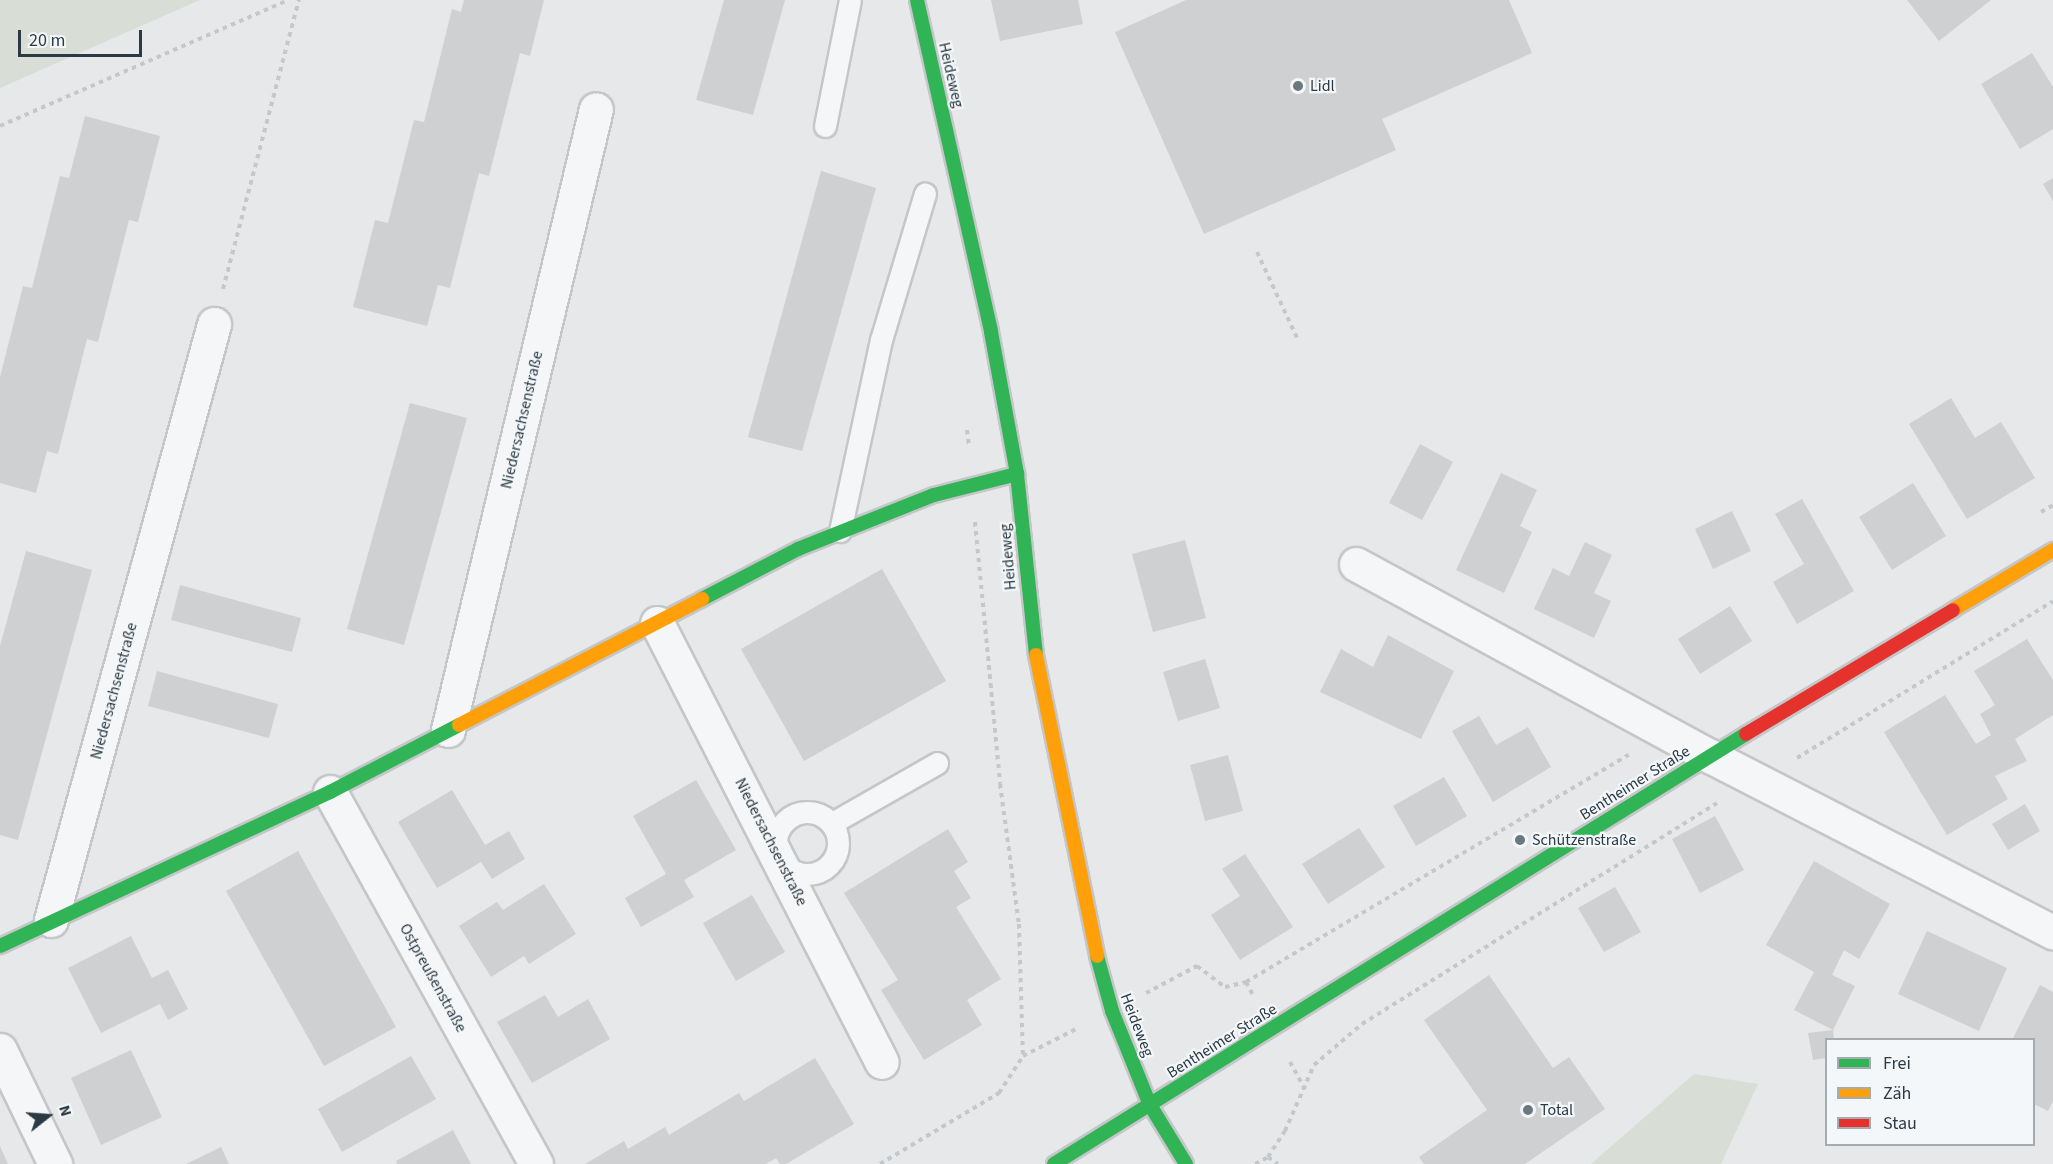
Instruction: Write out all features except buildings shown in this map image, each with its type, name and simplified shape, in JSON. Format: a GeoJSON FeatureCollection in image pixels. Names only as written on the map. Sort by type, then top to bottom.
{"type":"FeatureCollection","features":[{"type":"Feature","properties":{"kind":"street","name":"Heideweg"},"geometry":{"type":"LineString","coordinates":[[917,0],[992,332],[1017,474],[1032,636],[1062,800],[1112,1011],[1150,1105],[1186,1164]]}},
{"type":"Feature","properties":{"kind":"street","name":"Niedersachsenstraße"},"geometry":{"type":"LineString","coordinates":[[448,730],[596,109]]}},
{"type":"Feature","properties":{"kind":"street","name":"Niedersachsenstraße"},"geometry":{"type":"LineString","coordinates":[[51,920],[213,324]]}},
{"type":"Feature","properties":{"kind":"street"},"geometry":{"type":"LineString","coordinates":[[0,946],[51,920],[330,792],[840,531],[934,495],[1017,474]]}},
{"type":"Feature","properties":{"kind":"street","name":"Bentheimer Straße"},"geometry":{"type":"LineString","coordinates":[[1054,1164],[1710,756],[2053,550]]}},
{"type":"Feature","properties":{"kind":"street"},"geometry":{"type":"LineString","coordinates":[[1356,564],[1710,756],[2053,932]]}},
{"type":"Feature","properties":{"kind":"street","name":"Niedersachsenstraße"},"geometry":{"type":"LineString","coordinates":[[657,623],[780,858],[882,1062]]}},
{"type":"Feature","properties":{"kind":"street","name":"Ostpreußenstraße"},"geometry":{"type":"LineString","coordinates":[[330,792],[536,1164]]}},
{"type":"Feature","properties":{"kind":"street"},"geometry":{"type":"LineString","coordinates":[[0,1050],[55,1164]]}},
{"type":"Feature","properties":{"kind":"lane"},"geometry":{"type":"LineString","coordinates":[[825,126],[850,0]]}},
{"type":"Feature","properties":{"kind":"lane"},"geometry":{"type":"LineString","coordinates":[[840,531],[881,340],[925,194]]}},
{"type":"Feature","properties":{"kind":"lane"},"geometry":{"type":"LineString","coordinates":[[832,823],[937,763]]}},
{"type":"Feature","properties":{"kind":"lane"},"geometry":{"type":"LineString","coordinates":[[814,812],[832,823],[837,832],[838,852],[825,869],[816,874],[795,872],[780,858],[777,849],[779,828],[794,814],[814,812]]}},
{"type":"Feature","properties":{"kind":"path"},"geometry":{"type":"LineString","coordinates":[[0,126],[288,0]]}},
{"type":"Feature","properties":{"kind":"path"},"geometry":{"type":"LineString","coordinates":[[213,324],[299,0]]}},
{"type":"Feature","properties":{"kind":"path"},"geometry":{"type":"LineString","coordinates":[[1257,252],[1298,340]]}},
{"type":"Feature","properties":{"kind":"path"},"geometry":{"type":"LineString","coordinates":[[2036,514],[2053,505]]}},
{"type":"Feature","properties":{"kind":"path"},"geometry":{"type":"LineString","coordinates":[[1255,1164],[1268,1157],[1300,1100],[1314,1065],[1362,1024],[1757,779],[1800,756],[2053,601]]}},
{"type":"Feature","properties":{"kind":"path"},"geometry":{"type":"LineString","coordinates":[[880,1164],[999,1093],[1023,1056],[1197,966],[1225,987],[1246,982],[1667,733]]}},
{"type":"Feature","properties":{"kind":"path"},"geometry":{"type":"LineString","coordinates":[[1268,1157],[1278,1164]]}},
{"type":"Feature","properties":{"kind":"shaded area"},"geometry":{"type":"Polygon","coordinates":[[[0,0],[200,0],[0,88],[0,0]]]}},
{"type":"Feature","properties":{"kind":"shaded area"},"geometry":{"type":"Polygon","coordinates":[[[1694,1074],[1758,1084],[1721,1164],[1591,1164],[1694,1074]]]}},
{"type":"Feature","properties":{"kind":"traffic: fast"},"geometry":{"type":"LineString","coordinates":[[917,0],[991,332],[1017,474],[1036,655]]}},
{"type":"Feature","properties":{"kind":"traffic: fast"},"geometry":{"type":"LineString","coordinates":[[702,599],[798,549],[934,495],[1017,474]]}},
{"type":"Feature","properties":{"kind":"traffic: fast"},"geometry":{"type":"LineString","coordinates":[[0,946],[330,792],[459,725]]}},
{"type":"Feature","properties":{"kind":"traffic: fast"},"geometry":{"type":"LineString","coordinates":[[1054,1164],[1746,734]]}},
{"type":"Feature","properties":{"kind":"traffic: fast"},"geometry":{"type":"LineString","coordinates":[[1097,956],[1112,1011],[1150,1105],[1186,1164]]}},
{"type":"Feature","properties":{"kind":"traffic: slow"},"geometry":{"type":"LineString","coordinates":[[1953,610],[2053,550]]}},
{"type":"Feature","properties":{"kind":"traffic: slow"},"geometry":{"type":"LineString","coordinates":[[459,725],[702,599]]}},
{"type":"Feature","properties":{"kind":"traffic: slow"},"geometry":{"type":"LineString","coordinates":[[1036,655],[1097,956]]}},
{"type":"Feature","properties":{"kind":"traffic: jam"},"geometry":{"type":"LineString","coordinates":[[1746,734],[1953,610]]}},
{"type":"Feature","properties":{"kind":"place","name":"Lidl"},"geometry":{"type":"Point","coordinates":[1298,86]}},
{"type":"Feature","properties":{"kind":"place","name":"Schützenstraße"},"geometry":{"type":"Point","coordinates":[1520,840]}},
{"type":"Feature","properties":{"kind":"place","name":"Total"},"geometry":{"type":"Point","coordinates":[1528,1110]}}]}
